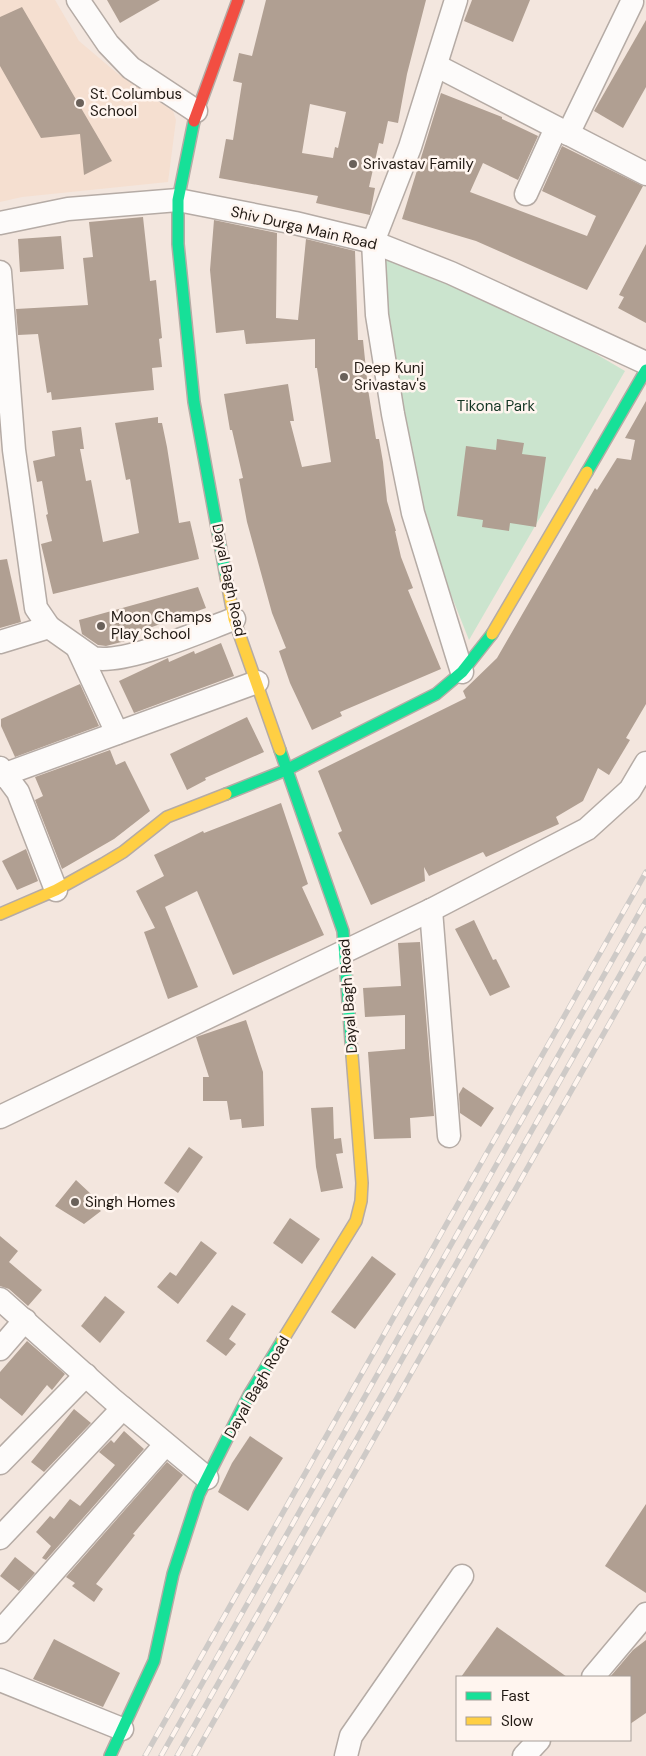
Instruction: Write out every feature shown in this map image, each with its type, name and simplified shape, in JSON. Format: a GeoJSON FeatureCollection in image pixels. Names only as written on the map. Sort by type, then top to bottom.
{"type":"FeatureCollection","features":[{"type":"Feature","properties":{"kind":"street"},"geometry":{"type":"LineString","coordinates":[[78,0],[108,44],[131,68],[196,110]]}},
{"type":"Feature","properties":{"kind":"street","name":"Dayal Bagh Road"},"geometry":{"type":"LineString","coordinates":[[110,1756],[154,1661],[173,1574],[199,1494],[250,1395],[356,1221],[359,1212],[362,1183],[343,932],[234,619],[194,402],[178,244],[178,200],[196,110],[238,0]]}},
{"type":"Feature","properties":{"kind":"street"},"geometry":{"type":"LineString","coordinates":[[456,0],[437,66],[410,147],[373,242],[377,315],[393,414],[413,512],[462,672]]}},
{"type":"Feature","properties":{"kind":"street"},"geometry":{"type":"LineString","coordinates":[[526,194],[632,2]]}},
{"type":"Feature","properties":{"kind":"street"},"geometry":{"type":"LineString","coordinates":[[437,66],[646,174]]}},
{"type":"Feature","properties":{"kind":"street","name":"Shiv Durga Main Road"},"geometry":{"type":"LineString","coordinates":[[0,223],[68,209],[178,200],[295,223],[373,242],[451,273],[646,363]]}},
{"type":"Feature","properties":{"kind":"street"},"geometry":{"type":"LineString","coordinates":[[0,272],[14,450],[36,608],[49,627],[92,658],[107,660],[142,652],[234,619]]}},
{"type":"Feature","properties":{"kind":"street"},"geometry":{"type":"LineString","coordinates":[[0,914],[56,890],[123,852],[167,817],[286,770],[436,694],[462,672],[494,633],[646,370]]}},
{"type":"Feature","properties":{"kind":"street"},"geometry":{"type":"LineString","coordinates":[[0,642],[49,627]]}},
{"type":"Feature","properties":{"kind":"street"},"geometry":{"type":"LineString","coordinates":[[78,647],[116,733]]}},
{"type":"Feature","properties":{"kind":"street"},"geometry":{"type":"LineString","coordinates":[[56,890],[18,792],[2,773],[256,682]]}},
{"type":"Feature","properties":{"kind":"street"},"geometry":{"type":"LineString","coordinates":[[0,1117],[431,910],[587,829],[630,790],[646,763]]}},
{"type":"Feature","properties":{"kind":"street"},"geometry":{"type":"LineString","coordinates":[[431,910],[449,1136]]}},
{"type":"Feature","properties":{"kind":"street"},"geometry":{"type":"LineString","coordinates":[[0,1299],[165,1445],[207,1478]]}},
{"type":"Feature","properties":{"kind":"street"},"geometry":{"type":"LineString","coordinates":[[0,1349],[25,1320]]}},
{"type":"Feature","properties":{"kind":"street"},"geometry":{"type":"LineString","coordinates":[[0,1463],[86,1375]]}},
{"type":"Feature","properties":{"kind":"street"},"geometry":{"type":"LineString","coordinates":[[0,1538],[123,1408]]}},
{"type":"Feature","properties":{"kind":"street"},"geometry":{"type":"LineString","coordinates":[[0,1632],[165,1445]]}},
{"type":"Feature","properties":{"kind":"street"},"geometry":{"type":"LineString","coordinates":[[346,1756],[351,1736],[462,1576]]}},
{"type":"Feature","properties":{"kind":"street"},"geometry":{"type":"LineString","coordinates":[[594,1676],[646,1614]]}},
{"type":"Feature","properties":{"kind":"street"},"geometry":{"type":"LineString","coordinates":[[0,1680],[122,1729]]}},
{"type":"Feature","properties":{"kind":"street"},"geometry":{"type":"LineString","coordinates":[[524,1756],[538,1741]]}},
{"type":"Feature","properties":{"kind":"shaded area","name":"St. Columbus School"},"geometry":{"type":"Polygon","coordinates":[[[0,0],[55,0],[79,41],[118,74],[173,111],[176,120],[168,182],[22,197],[0,202],[0,0]]]}},
{"type":"Feature","properties":{"kind":"green space","name":"Tikona Park"},"geometry":{"type":"Polygon","coordinates":[[[377,248],[514,306],[625,371],[469,640],[419,514],[377,248]]]}},
{"type":"Feature","properties":{"kind":"building"},"geometry":{"type":"Polygon","coordinates":[[[107,0],[160,0],[120,23],[107,0]]]}},
{"type":"Feature","properties":{"kind":"building"},"geometry":{"type":"Polygon","coordinates":[[[266,0],[426,0],[407,74],[398,123],[388,121],[383,144],[379,143],[369,187],[375,188],[370,215],[316,203],[318,196],[219,178],[226,139],[233,140],[242,83],[233,81],[239,53],[252,56],[266,0]],[[310,104],[302,153],[333,158],[335,147],[338,148],[346,112],[310,104]]]}},
{"type":"Feature","properties":{"kind":"building"},"geometry":{"type":"Polygon","coordinates":[[[472,0],[530,0],[513,42],[464,21],[472,0]]]}},
{"type":"Feature","properties":{"kind":"building","name":"St. Columbus School"},"geometry":{"type":"Polygon","coordinates":[[[22,7],[112,161],[84,175],[80,134],[41,138],[0,66],[0,17],[22,7]]]}},
{"type":"Feature","properties":{"kind":"building"},"geometry":{"type":"Polygon","coordinates":[[[646,20],[646,87],[623,128],[594,111],[646,20]]]}},
{"type":"Feature","properties":{"kind":"building"},"geometry":{"type":"Polygon","coordinates":[[[441,93],[502,117],[502,119],[538,136],[518,180],[483,163],[470,192],[587,236],[596,216],[542,191],[562,146],[643,186],[587,290],[476,241],[402,219],[441,93]]]}},
{"type":"Feature","properties":{"kind":"building"},"geometry":{"type":"Polygon","coordinates":[[[143,217],[150,281],[156,280],[162,338],[159,339],[162,367],[152,368],[154,390],[52,400],[51,392],[47,393],[38,334],[18,335],[16,309],[88,305],[83,258],[93,257],[89,222],[143,217]]]}},
{"type":"Feature","properties":{"kind":"building"},"geometry":{"type":"Polygon","coordinates":[[[214,220],[277,233],[276,318],[298,320],[306,239],[355,251],[358,340],[363,340],[368,389],[376,439],[379,439],[383,462],[387,501],[401,557],[413,588],[408,590],[441,669],[340,712],[342,716],[312,730],[290,683],[279,651],[286,648],[272,613],[247,522],[239,479],[243,478],[232,430],[230,430],[224,394],[288,384],[294,421],[290,421],[302,467],[331,462],[317,368],[315,368],[315,339],[246,344],[244,330],[216,333],[210,270],[214,220]]]}},
{"type":"Feature","properties":{"kind":"building"},"geometry":{"type":"Polygon","coordinates":[[[61,236],[64,269],[20,272],[18,239],[61,236]]]}},
{"type":"Feature","properties":{"kind":"building"},"geometry":{"type":"Polygon","coordinates":[[[646,244],[646,323],[618,308],[624,297],[619,295],[646,244]]]}},
{"type":"Feature","properties":{"kind":"building"},"geometry":{"type":"Polygon","coordinates":[[[646,401],[646,704],[626,738],[630,740],[609,775],[598,768],[583,801],[556,817],[559,824],[486,857],[483,852],[429,876],[424,867],[425,881],[371,905],[338,833],[342,831],[318,771],[466,698],[463,691],[497,658],[595,488],[597,490],[617,458],[631,460],[635,440],[625,438],[646,401]]]}},
{"type":"Feature","properties":{"kind":"building"},"geometry":{"type":"Polygon","coordinates":[[[158,417],[158,423],[162,423],[167,447],[179,523],[190,521],[199,559],[53,594],[41,544],[52,541],[46,515],[48,514],[42,481],[37,482],[33,461],[55,456],[52,431],[81,427],[84,449],[80,449],[86,481],[91,480],[103,542],[139,533],[130,479],[126,480],[115,423],[158,417]]]}},
{"type":"Feature","properties":{"kind":"building"},"geometry":{"type":"Polygon","coordinates":[[[497,439],[524,443],[522,454],[546,457],[536,527],[510,523],[509,531],[482,527],[483,520],[457,516],[466,446],[496,450],[497,439]]]}},
{"type":"Feature","properties":{"kind":"building"},"geometry":{"type":"Polygon","coordinates":[[[7,559],[21,622],[0,628],[0,560],[7,559]]]}},
{"type":"Feature","properties":{"kind":"building"},"geometry":{"type":"Polygon","coordinates":[[[198,587],[206,608],[132,634],[133,639],[106,646],[98,645],[82,634],[79,620],[198,587]]]}},
{"type":"Feature","properties":{"kind":"building"},"geometry":{"type":"Polygon","coordinates":[[[221,643],[234,676],[134,713],[119,681],[168,658],[169,662],[194,651],[195,654],[221,643]]]}},
{"type":"Feature","properties":{"kind":"building"},"geometry":{"type":"Polygon","coordinates":[[[80,684],[99,726],[15,757],[1,726],[1,719],[80,684]]]}},
{"type":"Feature","properties":{"kind":"building"},"geometry":{"type":"Polygon","coordinates":[[[247,717],[264,752],[205,778],[206,780],[187,790],[170,754],[247,717]]]}},
{"type":"Feature","properties":{"kind":"building"},"geometry":{"type":"Polygon","coordinates":[[[110,750],[116,765],[125,761],[150,811],[114,839],[62,869],[35,800],[43,796],[35,777],[110,750]]]}},
{"type":"Feature","properties":{"kind":"building"},"geometry":{"type":"Polygon","coordinates":[[[281,803],[308,884],[302,887],[324,935],[233,975],[197,891],[165,907],[198,987],[168,999],[144,932],[155,928],[136,891],[164,876],[154,855],[203,831],[204,833],[281,803]]]}},
{"type":"Feature","properties":{"kind":"building"},"geometry":{"type":"Polygon","coordinates":[[[26,849],[38,881],[17,890],[2,861],[26,849]]]}},
{"type":"Feature","properties":{"kind":"building"},"geometry":{"type":"Polygon","coordinates":[[[474,920],[493,960],[496,959],[510,987],[490,996],[455,929],[474,920]]]}},
{"type":"Feature","properties":{"kind":"building"},"geometry":{"type":"Polygon","coordinates":[[[420,942],[434,1116],[410,1118],[411,1138],[374,1139],[368,1052],[405,1049],[405,1015],[365,1017],[363,988],[401,986],[398,943],[420,942]]]}},
{"type":"Feature","properties":{"kind":"building"},"geometry":{"type":"Polygon","coordinates":[[[246,1020],[263,1072],[264,1126],[242,1128],[241,1119],[230,1120],[227,1101],[203,1101],[203,1077],[209,1077],[196,1037],[246,1020]]]}},
{"type":"Feature","properties":{"kind":"building"},"geometry":{"type":"Polygon","coordinates":[[[463,1087],[494,1108],[481,1127],[460,1113],[459,1094],[463,1087]]]}},
{"type":"Feature","properties":{"kind":"building"},"geometry":{"type":"Polygon","coordinates":[[[333,1107],[334,1139],[341,1138],[343,1153],[336,1154],[343,1188],[321,1192],[316,1167],[311,1108],[333,1107]]]}},
{"type":"Feature","properties":{"kind":"building"},"geometry":{"type":"Polygon","coordinates":[[[189,1147],[203,1157],[178,1193],[164,1183],[189,1147]]]}},
{"type":"Feature","properties":{"kind":"building","name":"Singh Homes"},"geometry":{"type":"Polygon","coordinates":[[[76,1180],[92,1195],[88,1199],[101,1211],[84,1224],[55,1206],[76,1180]]]}},
{"type":"Feature","properties":{"kind":"building"},"geometry":{"type":"Polygon","coordinates":[[[290,1218],[320,1239],[302,1264],[273,1243],[290,1218]]]}},
{"type":"Feature","properties":{"kind":"building"},"geometry":{"type":"Polygon","coordinates":[[[0,1236],[18,1251],[9,1262],[42,1290],[28,1306],[9,1289],[0,1286],[0,1236]]]}},
{"type":"Feature","properties":{"kind":"building"},"geometry":{"type":"Polygon","coordinates":[[[201,1241],[217,1253],[178,1304],[157,1287],[170,1272],[176,1276],[201,1241]]]}},
{"type":"Feature","properties":{"kind":"building"},"geometry":{"type":"Polygon","coordinates":[[[372,1256],[396,1274],[355,1329],[331,1312],[372,1256]]]}},
{"type":"Feature","properties":{"kind":"building"},"geometry":{"type":"Polygon","coordinates":[[[105,1296],[125,1312],[100,1343],[81,1326],[105,1296]]]}},
{"type":"Feature","properties":{"kind":"building"},"geometry":{"type":"Polygon","coordinates":[[[232,1305],[246,1314],[229,1339],[236,1344],[226,1356],[206,1341],[232,1305]]]}},
{"type":"Feature","properties":{"kind":"building"},"geometry":{"type":"Polygon","coordinates":[[[27,1341],[65,1374],[52,1390],[47,1385],[22,1416],[0,1398],[0,1372],[27,1341]]]}},
{"type":"Feature","properties":{"kind":"building"},"geometry":{"type":"Polygon","coordinates":[[[74,1409],[91,1423],[44,1472],[31,1462],[74,1409]]]}},
{"type":"Feature","properties":{"kind":"building"},"geometry":{"type":"Polygon","coordinates":[[[124,1431],[144,1449],[46,1560],[42,1558],[51,1546],[36,1532],[50,1516],[54,1519],[70,1499],[80,1506],[115,1465],[99,1452],[111,1440],[114,1443],[124,1431]]]}},
{"type":"Feature","properties":{"kind":"building"},"geometry":{"type":"Polygon","coordinates":[[[250,1436],[283,1458],[248,1511],[218,1492],[232,1463],[250,1436]]]}},
{"type":"Feature","properties":{"kind":"building"},"geometry":{"type":"Polygon","coordinates":[[[167,1462],[183,1475],[133,1534],[135,1535],[96,1584],[103,1589],[94,1602],[72,1586],[75,1583],[66,1577],[167,1462]]]}},
{"type":"Feature","properties":{"kind":"building"},"geometry":{"type":"Polygon","coordinates":[[[646,1504],[646,1593],[605,1566],[646,1504]]]}},
{"type":"Feature","properties":{"kind":"building"},"geometry":{"type":"Polygon","coordinates":[[[15,1557],[35,1573],[19,1591],[0,1576],[15,1557]]]}},
{"type":"Feature","properties":{"kind":"building"},"geometry":{"type":"Polygon","coordinates":[[[497,1627],[566,1676],[462,1676],[497,1627]]]}},
{"type":"Feature","properties":{"kind":"building"},"geometry":{"type":"Polygon","coordinates":[[[54,1639],[120,1673],[103,1707],[33,1679],[54,1639]]]}},
{"type":"Feature","properties":{"kind":"building"},"geometry":{"type":"Polygon","coordinates":[[[646,1640],[646,1713],[631,1723],[631,1676],[611,1676],[633,1650],[646,1640]]]}},
{"type":"Feature","properties":{"kind":"railway"},"geometry":{"type":"LineString","coordinates":[[145,1756],[646,872]]}},
{"type":"Feature","properties":{"kind":"railway"},"geometry":{"type":"LineString","coordinates":[[161,1756],[646,901]]}},
{"type":"Feature","properties":{"kind":"railway"},"geometry":{"type":"LineString","coordinates":[[177,1756],[646,929]]}},
{"type":"Feature","properties":{"kind":"railway"},"geometry":{"type":"LineString","coordinates":[[194,1756],[646,959]]}},
{"type":"Feature","properties":{"kind":"traffic: fast"},"geometry":{"type":"LineString","coordinates":[[194,121],[178,200],[178,244],[194,402],[226,577]]}},
{"type":"Feature","properties":{"kind":"traffic: fast"},"geometry":{"type":"LineString","coordinates":[[587,472],[646,370]]}},
{"type":"Feature","properties":{"kind":"traffic: fast"},"geometry":{"type":"LineString","coordinates":[[226,794],[286,770],[436,694],[462,672],[492,634]]}},
{"type":"Feature","properties":{"kind":"traffic: fast"},"geometry":{"type":"LineString","coordinates":[[280,750],[343,931],[352,1055]]}},
{"type":"Feature","properties":{"kind":"traffic: fast"},"geometry":{"type":"LineString","coordinates":[[110,1756],[154,1661],[173,1574],[199,1494],[249,1395],[282,1341]]}},
{"type":"Feature","properties":{"kind":"traffic: slow"},"geometry":{"type":"LineString","coordinates":[[492,634],[587,472]]}},
{"type":"Feature","properties":{"kind":"traffic: slow"},"geometry":{"type":"LineString","coordinates":[[226,577],[234,619],[280,750]]}},
{"type":"Feature","properties":{"kind":"traffic: slow"},"geometry":{"type":"LineString","coordinates":[[0,914],[56,890],[103,864],[123,852],[167,817],[226,794]]}},
{"type":"Feature","properties":{"kind":"traffic: slow"},"geometry":{"type":"LineString","coordinates":[[282,1341],[356,1221],[361,1201],[362,1183],[352,1055]]}},
{"type":"Feature","properties":{"kind":"traffic: jam"},"geometry":{"type":"LineString","coordinates":[[194,121],[238,0]]}},
{"type":"Feature","properties":{"kind":"place","name":"St. Columbus School"},"geometry":{"type":"Point","coordinates":[80,103]}},
{"type":"Feature","properties":{"kind":"place","name":"Srivastav Family"},"geometry":{"type":"Point","coordinates":[353,164]}},
{"type":"Feature","properties":{"kind":"place","name":"Deep Kunj Srivastav's"},"geometry":{"type":"Point","coordinates":[344,377]}},
{"type":"Feature","properties":{"kind":"place","name":"Moon Champs Play School"},"geometry":{"type":"Point","coordinates":[101,626]}},
{"type":"Feature","properties":{"kind":"place","name":"Singh Homes"},"geometry":{"type":"Point","coordinates":[75,1202]}}]}
